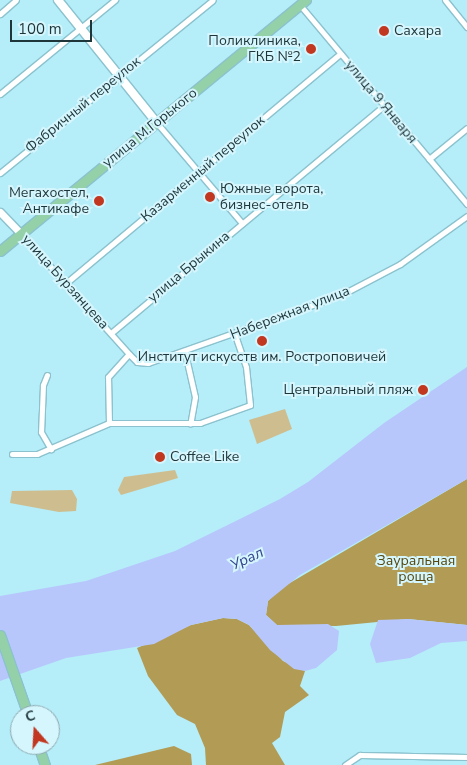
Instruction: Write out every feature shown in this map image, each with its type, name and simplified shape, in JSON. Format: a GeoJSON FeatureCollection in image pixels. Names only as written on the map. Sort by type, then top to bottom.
{"type":"FeatureCollection","features":[{"type":"Feature","properties":{"kind":"main road"},"geometry":{"type":"LineString","coordinates":[[58,0],[156,122]]}},
{"type":"Feature","properties":{"kind":"main road","name":"улица М.Горького"},"geometry":{"type":"LineString","coordinates":[[0,251],[301,2]]}},
{"type":"Feature","properties":{"kind":"main road"},"geometry":{"type":"LineString","coordinates":[[0,635],[24,705]]}},
{"type":"Feature","properties":{"kind":"street"},"geometry":{"type":"LineString","coordinates":[[0,14],[16,0]]}},
{"type":"Feature","properties":{"kind":"street"},"geometry":{"type":"LineString","coordinates":[[0,94],[115,0]]}},
{"type":"Feature","properties":{"kind":"street","name":"Фабричный переулок"},"geometry":{"type":"LineString","coordinates":[[0,173],[213,0]]}},
{"type":"Feature","properties":{"kind":"street"},"geometry":{"type":"LineString","coordinates":[[445,0],[467,28]]}},
{"type":"Feature","properties":{"kind":"street","name":"улица 9 Января"},"geometry":{"type":"LineString","coordinates":[[301,2],[340,54],[467,204]]}},
{"type":"Feature","properties":{"kind":"street","name":"Казарменный переулок"},"geometry":{"type":"LineString","coordinates":[[66,283],[340,54]]}},
{"type":"Feature","properties":{"kind":"street","name":"улица Брыкина"},"geometry":{"type":"LineString","coordinates":[[111,333],[383,106]]}},
{"type":"Feature","properties":{"kind":"street"},"geometry":{"type":"LineString","coordinates":[[156,122],[242,223]]}},
{"type":"Feature","properties":{"kind":"street"},"geometry":{"type":"LineString","coordinates":[[429,159],[467,128]]}},
{"type":"Feature","properties":{"kind":"street","name":"улица Бурзянцева"},"geometry":{"type":"LineString","coordinates":[[0,212],[129,354]]}},
{"type":"Feature","properties":{"kind":"street","name":"Набережная улица"},"geometry":{"type":"LineString","coordinates":[[129,354],[137,362],[148,364],[185,353],[341,295],[400,264],[467,216]]}},
{"type":"Feature","properties":{"kind":"street"},"geometry":{"type":"LineString","coordinates":[[12,454],[30,456],[51,449],[109,423],[190,424],[250,405],[246,367],[235,334]]}},
{"type":"Feature","properties":{"kind":"street"},"geometry":{"type":"LineString","coordinates":[[185,353],[195,397],[190,424]]}},
{"type":"Feature","properties":{"kind":"street"},"geometry":{"type":"LineString","coordinates":[[109,423],[108,377],[129,354]]}},
{"type":"Feature","properties":{"kind":"street"},"geometry":{"type":"LineString","coordinates":[[47,375],[43,384],[41,432],[51,449]]}},
{"type":"Feature","properties":{"kind":"street"},"geometry":{"type":"LineString","coordinates":[[345,765],[360,755],[411,758],[467,757]]}},
{"type":"Feature","properties":{"kind":"street"},"geometry":{"type":"LineString","coordinates":[[411,758],[411,765]]}},
{"type":"Feature","properties":{"kind":"shaded area"},"geometry":{"type":"Polygon","coordinates":[[[285,409],[292,429],[257,444],[249,420],[285,409]]]}},
{"type":"Feature","properties":{"kind":"shaded area"},"geometry":{"type":"Polygon","coordinates":[[[175,470],[178,478],[121,495],[118,490],[124,477],[175,470]]]}},
{"type":"Feature","properties":{"kind":"shaded area"},"geometry":{"type":"Polygon","coordinates":[[[72,490],[77,499],[76,511],[59,512],[10,503],[12,491],[72,490]]]}},
{"type":"Feature","properties":{"kind":"green space","name":"Зауральная роща"},"geometry":{"type":"Polygon","coordinates":[[[467,479],[467,625],[408,619],[336,626],[277,625],[266,615],[268,601],[278,590],[467,479]]]}},
{"type":"Feature","properties":{"kind":"green space"},"geometry":{"type":"Polygon","coordinates":[[[223,618],[237,619],[249,625],[283,661],[305,671],[300,686],[309,695],[285,712],[280,737],[272,743],[285,765],[206,765],[205,748],[195,724],[177,715],[148,676],[137,648],[191,625],[223,618]]]}},
{"type":"Feature","properties":{"kind":"green space"},"geometry":{"type":"Polygon","coordinates":[[[174,746],[191,754],[192,765],[95,765],[174,746]]]}},
{"type":"Feature","properties":{"kind":"water","name":"Урал"},"geometry":{"type":"Polygon","coordinates":[[[467,367],[467,479],[300,575],[268,601],[266,615],[277,625],[328,624],[339,631],[337,650],[316,668],[305,671],[294,669],[270,650],[249,625],[237,619],[223,618],[191,625],[154,644],[66,658],[0,681],[0,596],[86,581],[175,551],[280,499],[308,482],[384,423],[467,367]]]}},
{"type":"Feature","properties":{"kind":"water"},"geometry":{"type":"Polygon","coordinates":[[[408,619],[467,625],[467,641],[441,643],[410,658],[376,663],[370,644],[378,620],[408,619]]]}},
{"type":"Feature","properties":{"kind":"place","name":"Сахара"},"geometry":{"type":"Point","coordinates":[384,31]}},
{"type":"Feature","properties":{"kind":"place","name":"Поликлиника, ГКБ №2"},"geometry":{"type":"Point","coordinates":[311,49]}},
{"type":"Feature","properties":{"kind":"place","name":"Южные ворота, бизнес-отель"},"geometry":{"type":"Point","coordinates":[210,197]}},
{"type":"Feature","properties":{"kind":"place","name":"Мегахостел, Антикафе"},"geometry":{"type":"Point","coordinates":[99,201]}},
{"type":"Feature","properties":{"kind":"place","name":"Институт искусств им. Ростроповичей"},"geometry":{"type":"Point","coordinates":[262,341]}},
{"type":"Feature","properties":{"kind":"place","name":"Центральный пляж"},"geometry":{"type":"Point","coordinates":[423,390]}},
{"type":"Feature","properties":{"kind":"place","name":"Coffee Like"},"geometry":{"type":"Point","coordinates":[160,457]}}]}
